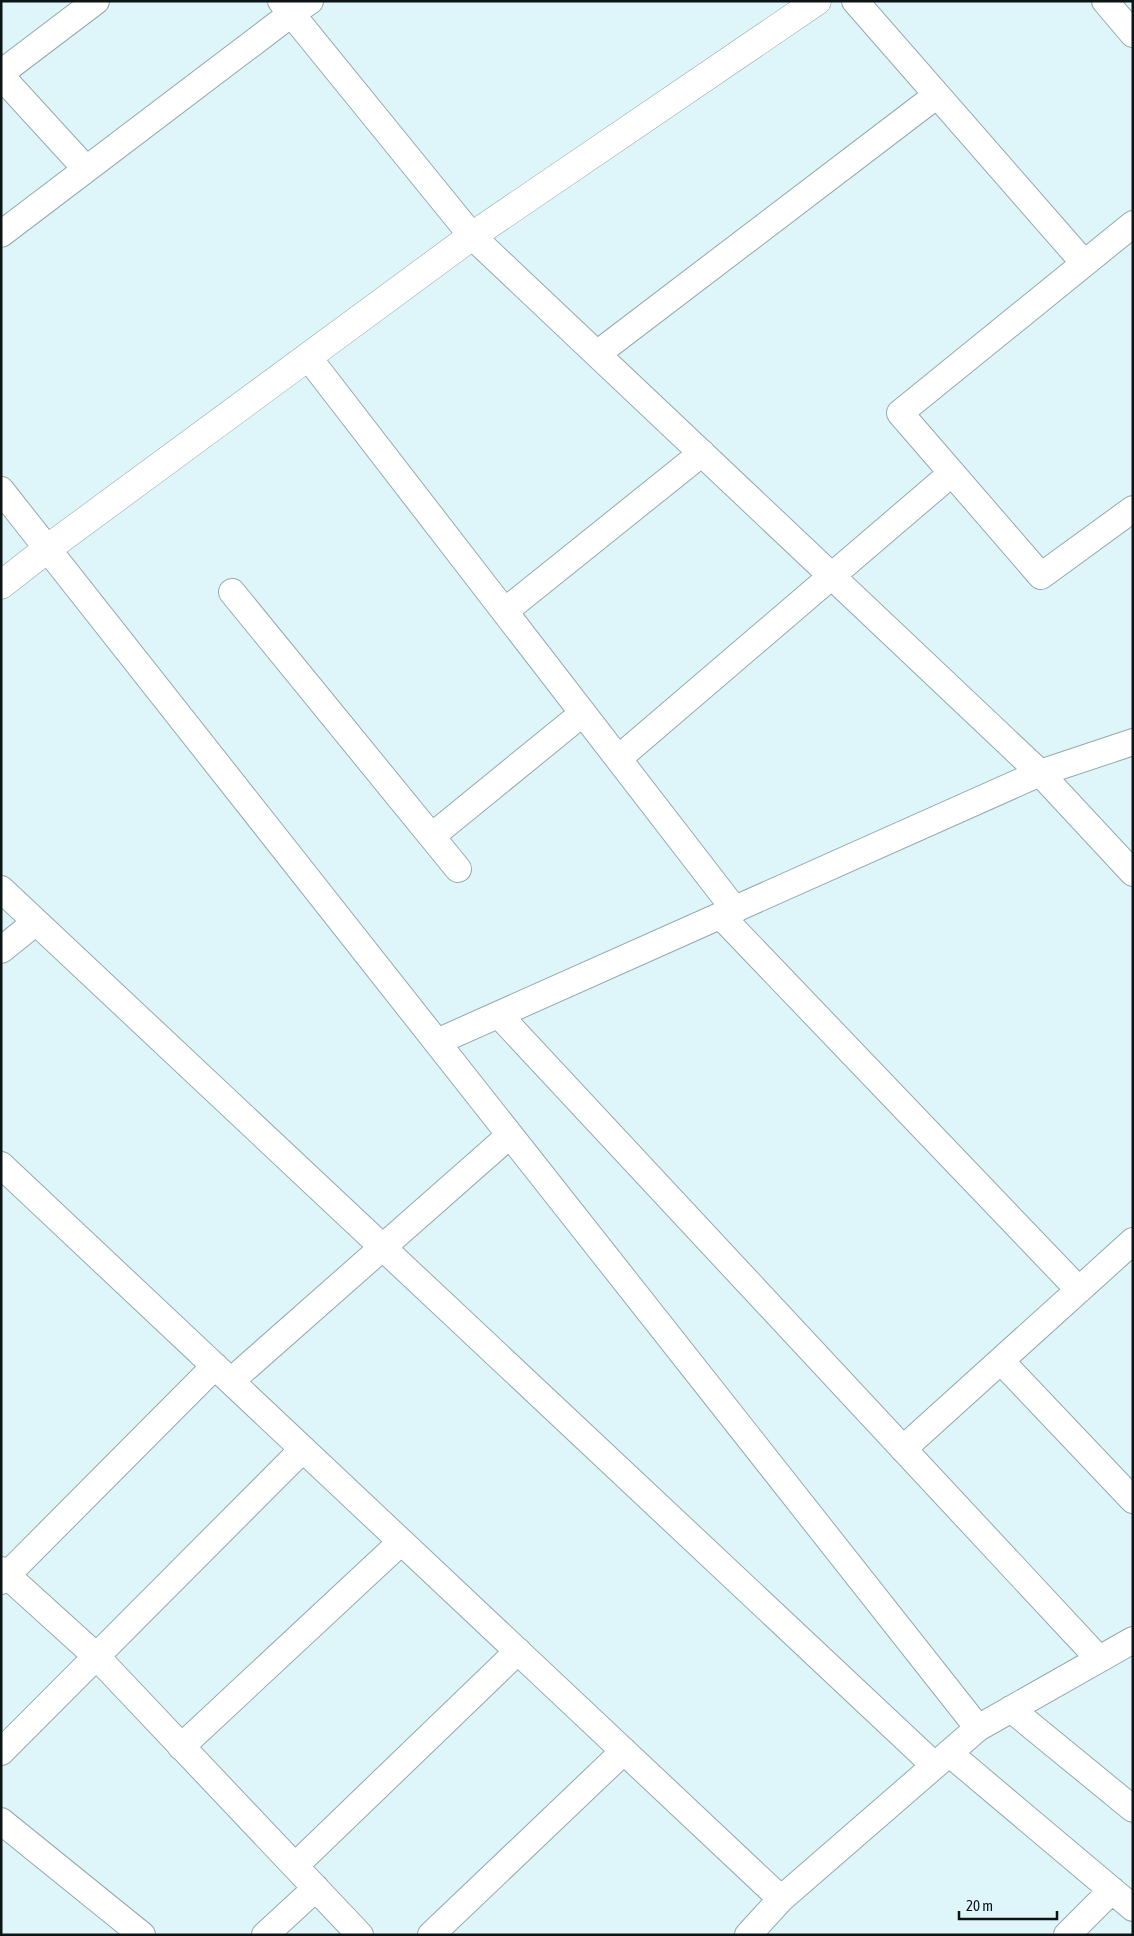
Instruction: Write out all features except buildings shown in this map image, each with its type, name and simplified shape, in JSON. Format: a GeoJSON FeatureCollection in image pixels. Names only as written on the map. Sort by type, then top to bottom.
{"type":"FeatureCollection","features":[{"type":"Feature","properties":{"kind":"street"},"geometry":{"type":"LineString","coordinates":[[86,169],[1,75],[96,1]]}},
{"type":"Feature","properties":{"kind":"street"},"geometry":{"type":"LineString","coordinates":[[1,586],[47,549],[472,236],[817,1]]}},
{"type":"Feature","properties":{"kind":"street"},"geometry":{"type":"LineString","coordinates":[[855,1],[1084,263]]}},
{"type":"Feature","properties":{"kind":"street"},"geometry":{"type":"LineString","coordinates":[[1105,1],[1133,34]]}},
{"type":"Feature","properties":{"kind":"street"},"geometry":{"type":"LineString","coordinates":[[1,234],[294,5],[472,236],[1040,773],[1133,873]]}},
{"type":"Feature","properties":{"kind":"street"},"geometry":{"type":"LineString","coordinates":[[597,354],[937,95]]}},
{"type":"Feature","properties":{"kind":"street"},"geometry":{"type":"LineString","coordinates":[[1133,224],[900,413],[1041,576],[1133,509]]}},
{"type":"Feature","properties":{"kind":"street"},"geometry":{"type":"LineString","coordinates":[[308,357],[619,758],[728,913],[1079,1290]]}},
{"type":"Feature","properties":{"kind":"street"},"geometry":{"type":"LineString","coordinates":[[504,611],[702,453]]}},
{"type":"Feature","properties":{"kind":"street"},"geometry":{"type":"LineString","coordinates":[[619,758],[952,473]]}},
{"type":"Feature","properties":{"kind":"street"},"geometry":{"type":"LineString","coordinates":[[1,490],[978,1728]]}},
{"type":"Feature","properties":{"kind":"street"},"geometry":{"type":"LineString","coordinates":[[232,592],[458,869]]}},
{"type":"Feature","properties":{"kind":"street"},"geometry":{"type":"LineString","coordinates":[[432,836],[584,713]]}},
{"type":"Feature","properties":{"kind":"street"},"geometry":{"type":"LineString","coordinates":[[437,1042],[1040,773],[1133,742]]}},
{"type":"Feature","properties":{"kind":"street"},"geometry":{"type":"LineString","coordinates":[[1,889],[383,1247],[942,1759],[1133,1908]]}},
{"type":"Feature","properties":{"kind":"street"},"geometry":{"type":"LineString","coordinates":[[1,950],[36,922]]}},
{"type":"Feature","properties":{"kind":"street"},"geometry":{"type":"LineString","coordinates":[[499,1015],[1099,1659]]}},
{"type":"Feature","properties":{"kind":"street"},"geometry":{"type":"LineString","coordinates":[[360,1935],[96,1656],[3,1575],[223,1374],[383,1247],[510,1135]]}},
{"type":"Feature","properties":{"kind":"street"},"geometry":{"type":"LineString","coordinates":[[1,1165],[781,1898]]}},
{"type":"Feature","properties":{"kind":"street"},"geometry":{"type":"LineString","coordinates":[[903,1449],[1133,1241]]}},
{"type":"Feature","properties":{"kind":"street"},"geometry":{"type":"LineString","coordinates":[[1001,1361],[1133,1500]]}},
{"type":"Feature","properties":{"kind":"street"},"geometry":{"type":"LineString","coordinates":[[1,1752],[303,1449]]}},
{"type":"Feature","properties":{"kind":"street"},"geometry":{"type":"LineString","coordinates":[[181,1747],[401,1542]]}},
{"type":"Feature","properties":{"kind":"street"},"geometry":{"type":"LineString","coordinates":[[748,1935],[781,1898],[978,1728],[1133,1640]]}},
{"type":"Feature","properties":{"kind":"street"},"geometry":{"type":"LineString","coordinates":[[295,1866],[518,1651]]}},
{"type":"Feature","properties":{"kind":"street"},"geometry":{"type":"LineString","coordinates":[[1011,1709],[1133,1809]]}},
{"type":"Feature","properties":{"kind":"street"},"geometry":{"type":"LineString","coordinates":[[431,1935],[624,1751]]}},
{"type":"Feature","properties":{"kind":"street"},"geometry":{"type":"LineString","coordinates":[[1,1821],[142,1935]]}},
{"type":"Feature","properties":{"kind":"street"},"geometry":{"type":"LineString","coordinates":[[265,1935],[316,1888]]}},
{"type":"Feature","properties":{"kind":"street"},"geometry":{"type":"LineString","coordinates":[[1068,1935],[1112,1890]]}}]}
